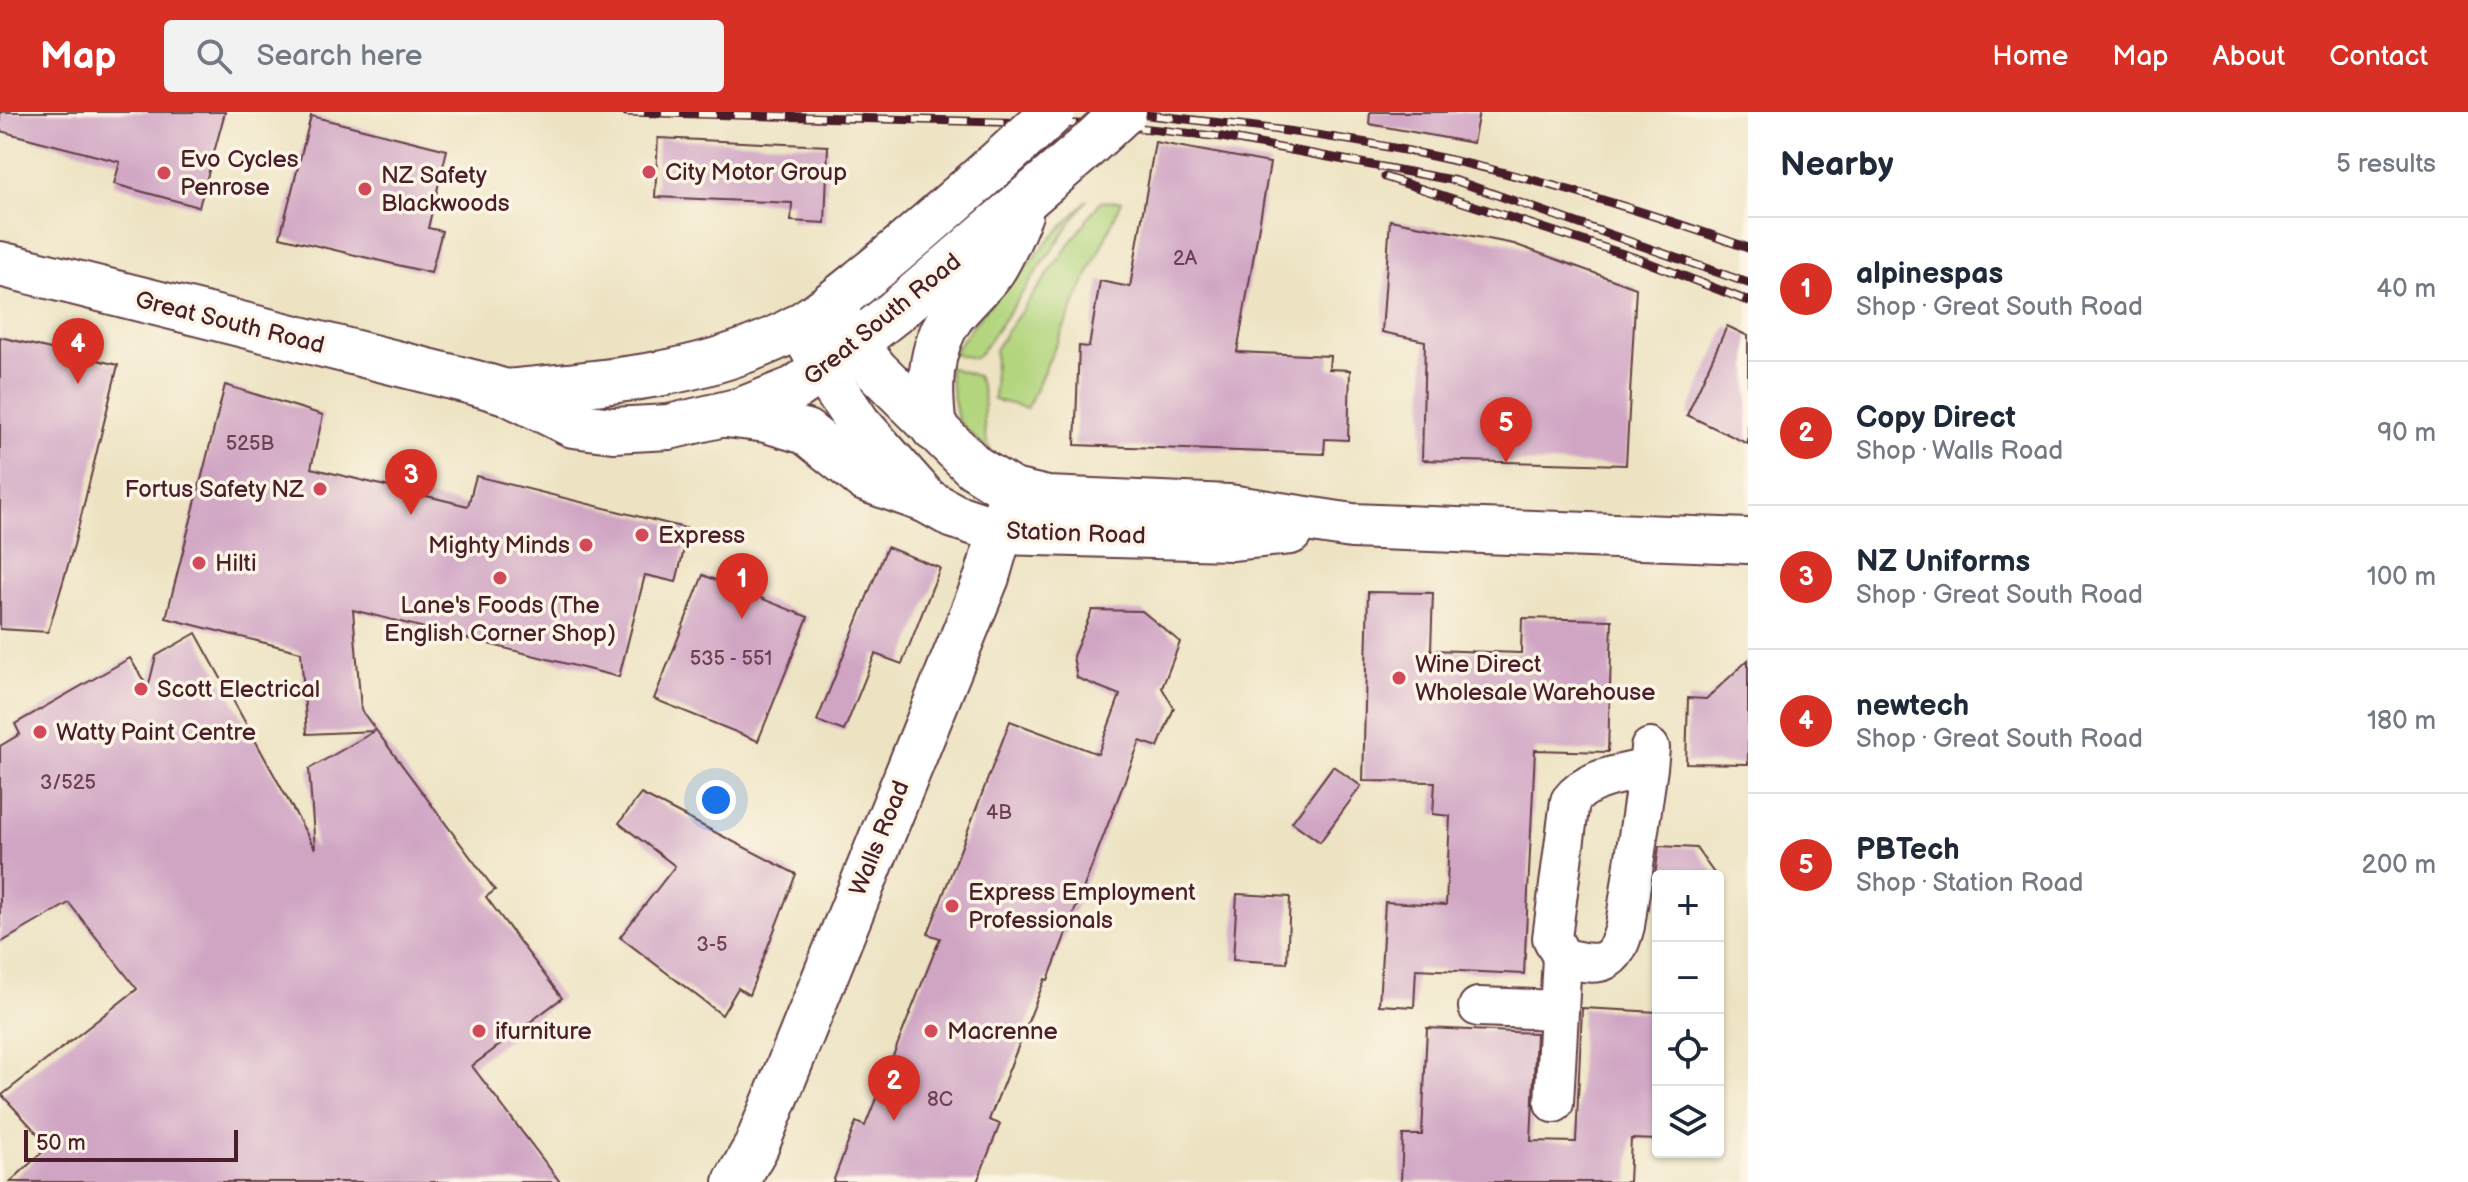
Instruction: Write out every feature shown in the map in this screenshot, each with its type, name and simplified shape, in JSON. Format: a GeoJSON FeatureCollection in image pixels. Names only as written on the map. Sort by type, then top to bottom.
{"type":"FeatureCollection","features":[{"type":"Feature","properties":{"kind":"main road","name":"Great South Road"},"geometry":{"type":"LineString","coordinates":[[506,392],[599,384],[676,372],[746,351],[816,315],[915,237],[1053,112]]}},
{"type":"Feature","properties":{"kind":"main road","name":"Great South Road"},"geometry":{"type":"LineString","coordinates":[[0,264],[506,392],[573,425],[613,430],[669,427],[725,415],[794,389],[839,357],[1028,198],[1124,112]]}},
{"type":"Feature","properties":{"kind":"main road"},"geometry":{"type":"LineString","coordinates":[[934,429],[931,382],[937,347],[950,319],[994,269],[1028,198]]}},
{"type":"Feature","properties":{"kind":"main road","name":"Station Road"},"geometry":{"type":"LineString","coordinates":[[816,315],[839,357],[858,423],[927,501],[978,526],[1007,511],[1047,499],[1229,507],[1352,526],[1748,541]]}},
{"type":"Feature","properties":{"kind":"main road","name":"Station Road"},"geometry":{"type":"LineString","coordinates":[[839,357],[934,429],[974,467],[1007,511]]}},
{"type":"Feature","properties":{"kind":"main road"},"geometry":{"type":"LineString","coordinates":[[725,415],[766,420],[806,432],[865,479],[927,501]]}},
{"type":"Feature","properties":{"kind":"main road","name":"Walls Road"},"geometry":{"type":"LineString","coordinates":[[736,1182],[756,1147],[987,577],[1007,511]]}},
{"type":"Feature","properties":{"kind":"lane"},"geometry":{"type":"LineString","coordinates":[[1554,1103],[1562,957],[1552,938],[1570,801],[1579,789],[1649,758],[1619,950],[1607,961],[1582,963],[1562,957]]}},
{"type":"Feature","properties":{"kind":"lane"},"geometry":{"type":"LineString","coordinates":[[1478,1007],[1559,1010]]}},
{"type":"Feature","properties":{"kind":"green space"},"geometry":{"type":"Polygon","coordinates":[[[1087,200],[981,352],[974,358],[952,354],[983,312],[1087,200]]]}},
{"type":"Feature","properties":{"kind":"green space"},"geometry":{"type":"Polygon","coordinates":[[[1122,201],[1027,408],[994,400],[995,350],[1007,331],[1100,202],[1122,201]]]}},
{"type":"Feature","properties":{"kind":"green space"},"geometry":{"type":"Polygon","coordinates":[[[948,367],[977,376],[983,396],[985,434],[993,455],[958,421],[948,367]]]}},
{"type":"Feature","properties":{"kind":"building"},"geometry":{"type":"Polygon","coordinates":[[[0,112],[225,112],[199,207],[114,184],[120,162],[0,131],[0,112]]]}},
{"type":"Feature","properties":{"kind":"building"},"geometry":{"type":"Polygon","coordinates":[[[1370,112],[1479,112],[1473,143],[1369,124],[1370,112]]]}},
{"type":"Feature","properties":{"kind":"building","name":"NZ Safety Blackwoods"},"geometry":{"type":"Polygon","coordinates":[[[311,116],[447,150],[428,228],[442,231],[431,273],[280,237],[311,116]]]}},
{"type":"Feature","properties":{"kind":"building"},"geometry":{"type":"Polygon","coordinates":[[[658,138],[828,146],[825,223],[791,221],[792,203],[655,197],[658,138]]]}},
{"type":"Feature","properties":{"kind":"building"},"geometry":{"type":"Polygon","coordinates":[[[1155,142],[1270,163],[1237,352],[1330,356],[1329,369],[1350,370],[1348,440],[1325,439],[1324,454],[1075,445],[1079,346],[1089,347],[1100,281],[1130,287],[1155,142]]]}},
{"type":"Feature","properties":{"kind":"building"},"geometry":{"type":"Polygon","coordinates":[[[1390,220],[1514,244],[1636,288],[1626,465],[1422,460],[1425,341],[1382,332],[1390,220]]]}},
{"type":"Feature","properties":{"kind":"building"},"geometry":{"type":"Polygon","coordinates":[[[1727,326],[1748,336],[1748,444],[1687,415],[1727,326]]]}},
{"type":"Feature","properties":{"kind":"building"},"geometry":{"type":"Polygon","coordinates":[[[0,337],[118,365],[74,545],[48,632],[0,629],[0,337]]]}},
{"type":"Feature","properties":{"kind":"building"},"geometry":{"type":"Polygon","coordinates":[[[225,385],[323,415],[311,468],[468,506],[476,476],[689,529],[676,582],[645,575],[619,677],[353,610],[361,710],[495,890],[486,897],[562,998],[472,1066],[560,1182],[10,1182],[49,1146],[2,1095],[137,989],[69,903],[0,943],[0,746],[20,734],[15,724],[130,658],[148,688],[156,656],[196,633],[315,849],[309,769],[375,731],[307,734],[301,652],[166,618],[225,385]]]}},
{"type":"Feature","properties":{"kind":"building"},"geometry":{"type":"Polygon","coordinates":[[[887,547],[940,568],[902,664],[875,654],[844,731],[817,721],[887,547]]]}},
{"type":"Feature","properties":{"kind":"building"},"geometry":{"type":"Polygon","coordinates":[[[703,575],[808,617],[758,741],[654,699],[703,575]]]}},
{"type":"Feature","properties":{"kind":"building"},"geometry":{"type":"Polygon","coordinates":[[[1368,592],[1433,593],[1431,650],[1521,653],[1522,618],[1612,620],[1608,752],[1535,750],[1524,974],[1416,969],[1414,1007],[1379,1005],[1385,902],[1446,905],[1450,816],[1433,814],[1435,782],[1363,781],[1368,592]]]}},
{"type":"Feature","properties":{"kind":"building"},"geometry":{"type":"Polygon","coordinates":[[[1092,610],[1142,611],[1180,642],[1162,688],[1174,708],[1158,747],[1140,741],[1048,980],[1045,979],[989,1120],[1000,1124],[977,1182],[833,1182],[856,1122],[865,1126],[940,938],[928,934],[1010,721],[1098,754],[1120,695],[1077,678],[1073,656],[1092,610]]]}},
{"type":"Feature","properties":{"kind":"building"},"geometry":{"type":"Polygon","coordinates":[[[1748,660],[1748,764],[1686,763],[1688,698],[1706,699],[1748,660]]]}},
{"type":"Feature","properties":{"kind":"building"},"geometry":{"type":"Polygon","coordinates":[[[1333,766],[1361,786],[1320,842],[1292,822],[1333,766]]]}},
{"type":"Feature","properties":{"kind":"building"},"geometry":{"type":"Polygon","coordinates":[[[641,794],[796,874],[749,995],[738,988],[722,1015],[620,937],[675,866],[619,823],[641,794]]]}},
{"type":"Feature","properties":{"kind":"building"},"geometry":{"type":"Polygon","coordinates":[[[1659,846],[1696,848],[1712,870],[1656,870],[1659,846]]]}},
{"type":"Feature","properties":{"kind":"building"},"geometry":{"type":"Polygon","coordinates":[[[1237,894],[1290,897],[1287,963],[1233,960],[1237,894]]]}},
{"type":"Feature","properties":{"kind":"building"},"geometry":{"type":"Polygon","coordinates":[[[1582,1008],[1652,1012],[1652,1140],[1631,1139],[1629,1182],[1401,1182],[1403,1135],[1422,1135],[1427,1028],[1536,1033],[1531,1141],[1576,1142],[1582,1008]]]}},
{"type":"Feature","properties":{"kind":"railway"},"geometry":{"type":"LineString","coordinates":[[626,112],[1113,125],[1222,137],[1457,181],[1748,283]]}},
{"type":"Feature","properties":{"kind":"railway"},"geometry":{"type":"LineString","coordinates":[[1120,112],[1306,134],[1416,152],[1560,188],[1748,248]]}},
{"type":"Feature","properties":{"kind":"railway"},"geometry":{"type":"LineString","coordinates":[[1385,177],[1639,259],[1748,301]]}},
{"type":"Feature","properties":{"kind":"place","name":"City Motor Group"},"geometry":{"type":"Point","coordinates":[649,172]}},
{"type":"Feature","properties":{"kind":"place","name":"Evo Cycles Penrose"},"geometry":{"type":"Point","coordinates":[164,173]}},
{"type":"Feature","properties":{"kind":"place","name":"NZ Safety Blackwoods"},"geometry":{"type":"Point","coordinates":[365,189]}},
{"type":"Feature","properties":{"kind":"place","name":"newtech"},"geometry":{"type":"Point","coordinates":[78,384]}},
{"type":"Feature","properties":{"kind":"place","name":"PBTech"},"geometry":{"type":"Point","coordinates":[1506,463]}},
{"type":"Feature","properties":{"kind":"place","name":"Fortus Safety NZ"},"geometry":{"type":"Point","coordinates":[320,489]}},
{"type":"Feature","properties":{"kind":"place","name":"NZ Uniforms"},"geometry":{"type":"Point","coordinates":[411,515]}},
{"type":"Feature","properties":{"kind":"place","name":"Express"},"geometry":{"type":"Point","coordinates":[642,535]}},
{"type":"Feature","properties":{"kind":"place","name":"Mighty Minds"},"geometry":{"type":"Point","coordinates":[586,545]}},
{"type":"Feature","properties":{"kind":"place","name":"Hilti"},"geometry":{"type":"Point","coordinates":[199,563]}},
{"type":"Feature","properties":{"kind":"place","name":"Lane's Foods (The English Corner Shop)"},"geometry":{"type":"Point","coordinates":[500,578]}},
{"type":"Feature","properties":{"kind":"place","name":"alpinespas"},"geometry":{"type":"Point","coordinates":[742,619]}},
{"type":"Feature","properties":{"kind":"place","name":"Wine Direct Wholesale Warehouse"},"geometry":{"type":"Point","coordinates":[1399,678]}},
{"type":"Feature","properties":{"kind":"place","name":"Scott Electrical"},"geometry":{"type":"Point","coordinates":[141,689]}},
{"type":"Feature","properties":{"kind":"place","name":"Watty Paint Centre"},"geometry":{"type":"Point","coordinates":[40,732]}},
{"type":"Feature","properties":{"kind":"place","name":"Express Employment Professionals"},"geometry":{"type":"Point","coordinates":[952,906]}},
{"type":"Feature","properties":{"kind":"place","name":"ifurniture"},"geometry":{"type":"Point","coordinates":[479,1031]}},
{"type":"Feature","properties":{"kind":"place","name":"Macrenne"},"geometry":{"type":"Point","coordinates":[931,1031]}},
{"type":"Feature","properties":{"kind":"place","name":"Copy Direct"},"geometry":{"type":"Point","coordinates":[894,1121]}}]}
